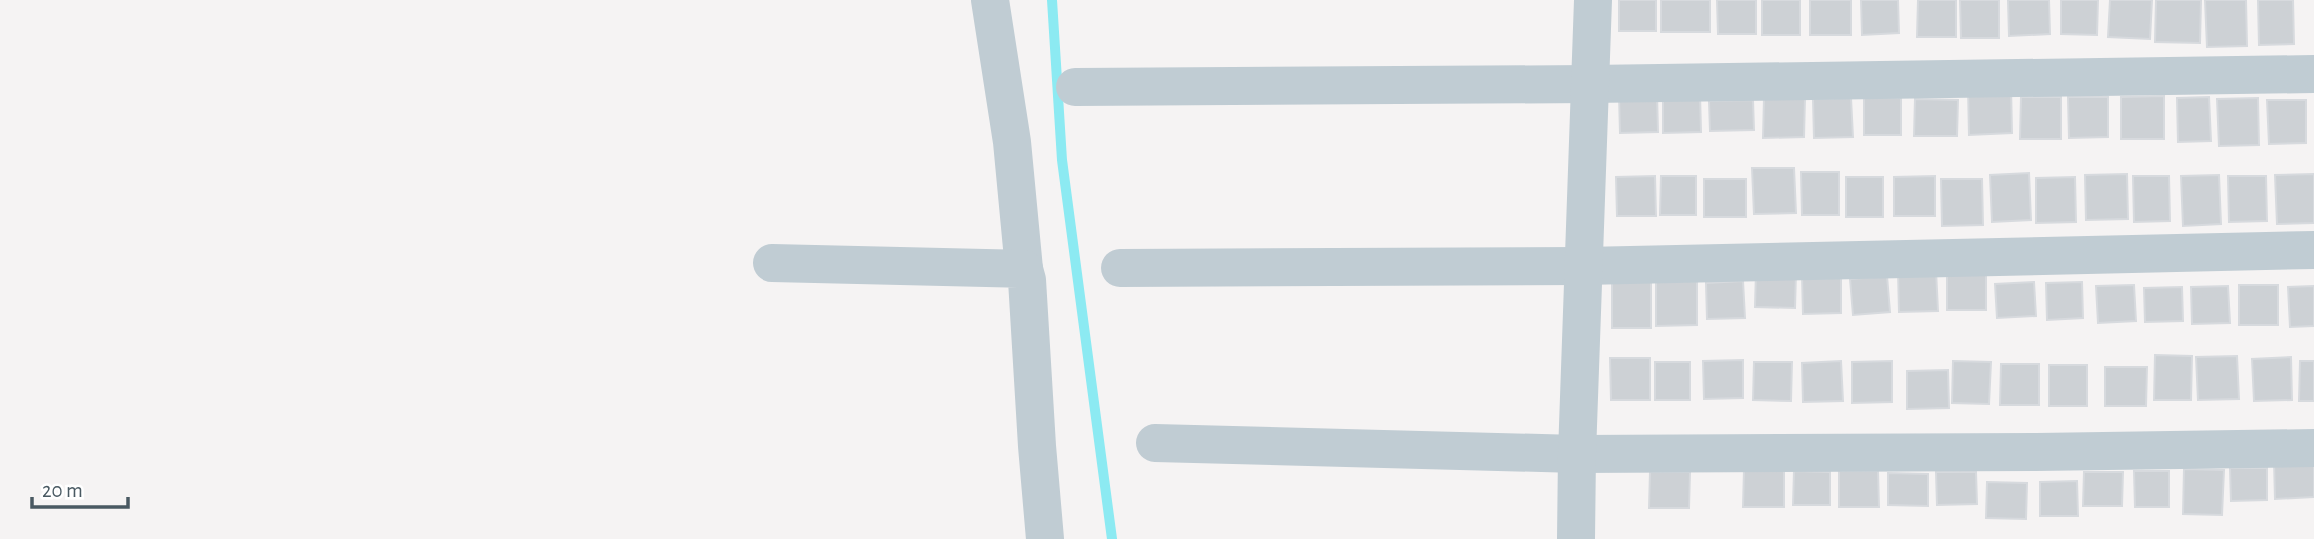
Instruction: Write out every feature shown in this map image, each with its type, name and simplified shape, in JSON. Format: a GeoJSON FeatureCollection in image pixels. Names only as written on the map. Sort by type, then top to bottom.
{"type":"FeatureCollection","features":[{"type":"Feature","properties":{"kind":"street"},"geometry":{"type":"LineString","coordinates":[[990,0],[1013,142],[1027,280],[1045,539]]}},
{"type":"Feature","properties":{"kind":"street"},"geometry":{"type":"LineString","coordinates":[[1576,539],[1593,0]]}},
{"type":"Feature","properties":{"kind":"street"},"geometry":{"type":"LineString","coordinates":[[1075,87],[1590,84],[2314,74]]}},
{"type":"Feature","properties":{"kind":"street"},"geometry":{"type":"LineString","coordinates":[[1120,268],[1584,266],[2314,250]]}},
{"type":"Feature","properties":{"kind":"street"},"geometry":{"type":"LineString","coordinates":[[772,263],[1024,268]]}},
{"type":"Feature","properties":{"kind":"street"},"geometry":{"type":"LineString","coordinates":[[1155,443],[1577,454],[2036,453],[2314,448]]}},
{"type":"Feature","properties":{"kind":"building"},"geometry":{"type":"Polygon","coordinates":[[[1619,0],[1656,0],[1656,31],[1619,31],[1619,0]]]}},
{"type":"Feature","properties":{"kind":"building"},"geometry":{"type":"Polygon","coordinates":[[[1661,0],[1710,0],[1710,32],[1661,32],[1661,0]]]}},
{"type":"Feature","properties":{"kind":"building"},"geometry":{"type":"Polygon","coordinates":[[[1717,0],[1756,0],[1756,34],[1718,34],[1717,0]]]}},
{"type":"Feature","properties":{"kind":"building"},"geometry":{"type":"Polygon","coordinates":[[[1762,0],[1800,0],[1800,35],[1762,35],[1762,0]]]}},
{"type":"Feature","properties":{"kind":"building"},"geometry":{"type":"Polygon","coordinates":[[[1810,0],[1851,0],[1851,35],[1810,35],[1810,0]]]}},
{"type":"Feature","properties":{"kind":"building"},"geometry":{"type":"Polygon","coordinates":[[[1861,0],[1898,0],[1899,33],[1862,35],[1861,0]]]}},
{"type":"Feature","properties":{"kind":"building"},"geometry":{"type":"Polygon","coordinates":[[[1918,0],[1956,0],[1956,37],[1917,37],[1918,0]]]}},
{"type":"Feature","properties":{"kind":"building"},"geometry":{"type":"Polygon","coordinates":[[[1960,0],[1999,0],[1999,38],[1961,38],[1960,0]]]}},
{"type":"Feature","properties":{"kind":"building"},"geometry":{"type":"Polygon","coordinates":[[[2008,0],[2049,0],[2050,34],[2009,36],[2008,0]]]}},
{"type":"Feature","properties":{"kind":"building"},"geometry":{"type":"Polygon","coordinates":[[[2061,0],[2098,0],[2097,35],[2061,34],[2061,0]]]}},
{"type":"Feature","properties":{"kind":"building"},"geometry":{"type":"Polygon","coordinates":[[[2110,0],[2152,0],[2150,39],[2108,37],[2110,0]]]}},
{"type":"Feature","properties":{"kind":"building"},"geometry":{"type":"Polygon","coordinates":[[[2156,0],[2201,0],[2200,43],[2155,42],[2156,0]]]}},
{"type":"Feature","properties":{"kind":"building"},"geometry":{"type":"Polygon","coordinates":[[[2205,0],[2246,0],[2247,46],[2207,47],[2205,0]]]}},
{"type":"Feature","properties":{"kind":"building"},"geometry":{"type":"Polygon","coordinates":[[[2258,0],[2293,0],[2294,44],[2259,45],[2258,0]]]}},
{"type":"Feature","properties":{"kind":"building"},"geometry":{"type":"Polygon","coordinates":[[[2011,86],[2012,133],[1969,135],[1968,87],[2011,86]]]}},
{"type":"Feature","properties":{"kind":"building"},"geometry":{"type":"Polygon","coordinates":[[[1657,94],[1658,132],[1620,133],[1619,95],[1657,94]]]}},
{"type":"Feature","properties":{"kind":"building"},"geometry":{"type":"Polygon","coordinates":[[[1663,94],[1700,94],[1701,132],[1663,133],[1663,94]]]}},
{"type":"Feature","properties":{"kind":"building"},"geometry":{"type":"Polygon","coordinates":[[[2164,96],[2164,139],[2121,139],[2121,97],[2164,96]]]}},
{"type":"Feature","properties":{"kind":"building"},"geometry":{"type":"Polygon","coordinates":[[[2021,97],[2061,97],[2061,139],[2020,139],[2021,97]]]}},
{"type":"Feature","properties":{"kind":"building"},"geometry":{"type":"Polygon","coordinates":[[[2068,97],[2108,97],[2108,137],[2069,138],[2068,97]]]}},
{"type":"Feature","properties":{"kind":"building"},"geometry":{"type":"Polygon","coordinates":[[[2209,97],[2211,141],[2178,142],[2177,98],[2209,97]]]}},
{"type":"Feature","properties":{"kind":"building"},"geometry":{"type":"Polygon","coordinates":[[[1764,98],[1805,98],[1804,137],[1763,138],[1764,98]]]}},
{"type":"Feature","properties":{"kind":"building"},"geometry":{"type":"Polygon","coordinates":[[[1851,98],[1853,137],[1814,138],[1813,99],[1851,98]]]}},
{"type":"Feature","properties":{"kind":"building"},"geometry":{"type":"Polygon","coordinates":[[[1864,98],[1901,98],[1901,135],[1864,135],[1864,98]]]}},
{"type":"Feature","properties":{"kind":"building"},"geometry":{"type":"Polygon","coordinates":[[[2258,98],[2259,145],[2219,146],[2217,99],[2258,98]]]}},
{"type":"Feature","properties":{"kind":"building"},"geometry":{"type":"Polygon","coordinates":[[[1915,99],[1958,100],[1957,136],[1914,136],[1915,99]]]}},
{"type":"Feature","properties":{"kind":"building"},"geometry":{"type":"Polygon","coordinates":[[[1753,100],[1754,130],[1710,131],[1709,101],[1753,100]]]}},
{"type":"Feature","properties":{"kind":"building"},"geometry":{"type":"Polygon","coordinates":[[[2267,100],[2306,100],[2306,143],[2269,144],[2267,100]]]}},
{"type":"Feature","properties":{"kind":"building"},"geometry":{"type":"Polygon","coordinates":[[[1752,168],[1794,168],[1796,213],[1754,214],[1752,168]]]}},
{"type":"Feature","properties":{"kind":"building"},"geometry":{"type":"Polygon","coordinates":[[[1801,172],[1839,172],[1839,215],[1802,215],[1801,172]]]}},
{"type":"Feature","properties":{"kind":"building"},"geometry":{"type":"Polygon","coordinates":[[[2029,173],[2031,220],[1992,222],[1990,175],[2029,173]]]}},
{"type":"Feature","properties":{"kind":"building"},"geometry":{"type":"Polygon","coordinates":[[[2127,174],[2128,219],[2086,220],[2085,175],[2127,174]]]}},
{"type":"Feature","properties":{"kind":"building"},"geometry":{"type":"Polygon","coordinates":[[[2314,174],[2314,223],[2277,224],[2275,175],[2314,174]]]}},
{"type":"Feature","properties":{"kind":"building"},"geometry":{"type":"Polygon","coordinates":[[[2219,175],[2221,224],[2183,226],[2181,176],[2219,175]]]}},
{"type":"Feature","properties":{"kind":"building"},"geometry":{"type":"Polygon","coordinates":[[[1655,176],[1656,216],[1617,216],[1616,177],[1655,176]]]}},
{"type":"Feature","properties":{"kind":"building"},"geometry":{"type":"Polygon","coordinates":[[[1661,176],[1696,176],[1696,215],[1660,215],[1661,176]]]}},
{"type":"Feature","properties":{"kind":"building"},"geometry":{"type":"Polygon","coordinates":[[[1935,176],[1935,216],[1894,216],[1894,177],[1935,176]]]}},
{"type":"Feature","properties":{"kind":"building"},"geometry":{"type":"Polygon","coordinates":[[[2133,176],[2169,176],[2170,221],[2134,222],[2133,176]]]}},
{"type":"Feature","properties":{"kind":"building"},"geometry":{"type":"Polygon","coordinates":[[[2228,176],[2266,176],[2267,221],[2229,222],[2228,176]]]}},
{"type":"Feature","properties":{"kind":"building"},"geometry":{"type":"Polygon","coordinates":[[[1846,177],[1883,177],[1883,217],[1846,217],[1846,177]]]}},
{"type":"Feature","properties":{"kind":"building"},"geometry":{"type":"Polygon","coordinates":[[[2075,177],[2076,222],[2036,223],[2036,178],[2075,177]]]}},
{"type":"Feature","properties":{"kind":"building"},"geometry":{"type":"Polygon","coordinates":[[[1704,179],[1746,179],[1746,217],[1704,217],[1704,179]]]}},
{"type":"Feature","properties":{"kind":"building"},"geometry":{"type":"Polygon","coordinates":[[[1941,179],[1982,179],[1983,225],[1942,226],[1941,179]]]}},
{"type":"Feature","properties":{"kind":"building"},"geometry":{"type":"Polygon","coordinates":[[[1936,270],[1938,311],[1899,312],[1898,271],[1936,270]]]}},
{"type":"Feature","properties":{"kind":"building"},"geometry":{"type":"Polygon","coordinates":[[[1756,271],[1796,272],[1795,308],[1755,307],[1756,271]]]}},
{"type":"Feature","properties":{"kind":"building"},"geometry":{"type":"Polygon","coordinates":[[[1947,272],[1986,272],[1986,310],[1947,310],[1947,272]]]}},
{"type":"Feature","properties":{"kind":"building"},"geometry":{"type":"Polygon","coordinates":[[[1841,275],[1841,313],[1803,314],[1802,276],[1841,275]]]}},
{"type":"Feature","properties":{"kind":"building"},"geometry":{"type":"Polygon","coordinates":[[[1887,276],[1890,312],[1853,315],[1850,279],[1887,276]]]}},
{"type":"Feature","properties":{"kind":"building"},"geometry":{"type":"Polygon","coordinates":[[[1612,278],[1651,278],[1651,328],[1612,328],[1612,278]]]}},
{"type":"Feature","properties":{"kind":"building"},"geometry":{"type":"Polygon","coordinates":[[[1697,281],[1697,325],[1656,326],[1656,282],[1697,281]]]}},
{"type":"Feature","properties":{"kind":"building"},"geometry":{"type":"Polygon","coordinates":[[[1743,281],[1745,318],[1707,319],[1706,283],[1743,281]]]}},
{"type":"Feature","properties":{"kind":"building"},"geometry":{"type":"Polygon","coordinates":[[[2034,282],[2036,316],[1997,318],[1995,284],[2034,282]]]}},
{"type":"Feature","properties":{"kind":"building"},"geometry":{"type":"Polygon","coordinates":[[[2082,282],[2083,318],[2047,320],[2046,283],[2082,282]]]}},
{"type":"Feature","properties":{"kind":"building"},"geometry":{"type":"Polygon","coordinates":[[[2134,285],[2136,321],[2098,323],[2096,286],[2134,285]]]}},
{"type":"Feature","properties":{"kind":"building"},"geometry":{"type":"Polygon","coordinates":[[[2239,285],[2278,285],[2278,325],[2239,325],[2239,285]]]}},
{"type":"Feature","properties":{"kind":"building"},"geometry":{"type":"Polygon","coordinates":[[[2228,286],[2230,323],[2192,324],[2191,287],[2228,286]]]}},
{"type":"Feature","properties":{"kind":"building"},"geometry":{"type":"Polygon","coordinates":[[[2314,286],[2314,326],[2290,327],[2288,287],[2314,286]]]}},
{"type":"Feature","properties":{"kind":"building"},"geometry":{"type":"Polygon","coordinates":[[[2182,287],[2183,321],[2145,322],[2144,288],[2182,287]]]}},
{"type":"Feature","properties":{"kind":"building"},"geometry":{"type":"Polygon","coordinates":[[[2155,355],[2192,356],[2191,400],[2154,400],[2155,355]]]}},
{"type":"Feature","properties":{"kind":"building"},"geometry":{"type":"Polygon","coordinates":[[[2237,356],[2239,399],[2198,400],[2196,357],[2237,356]]]}},
{"type":"Feature","properties":{"kind":"building"},"geometry":{"type":"Polygon","coordinates":[[[2291,357],[2292,400],[2254,401],[2252,359],[2291,357]]]}},
{"type":"Feature","properties":{"kind":"building"},"geometry":{"type":"Polygon","coordinates":[[[1610,358],[1650,358],[1650,400],[1611,400],[1610,358]]]}},
{"type":"Feature","properties":{"kind":"building"},"geometry":{"type":"Polygon","coordinates":[[[1743,360],[1743,398],[1704,399],[1703,361],[1743,360]]]}},
{"type":"Feature","properties":{"kind":"building"},"geometry":{"type":"Polygon","coordinates":[[[1841,361],[1843,401],[1803,402],[1802,363],[1841,361]]]}},
{"type":"Feature","properties":{"kind":"building"},"geometry":{"type":"Polygon","coordinates":[[[1892,361],[1892,402],[1852,403],[1852,362],[1892,361]]]}},
{"type":"Feature","properties":{"kind":"building"},"geometry":{"type":"Polygon","coordinates":[[[1953,361],[1991,362],[1989,404],[1952,403],[1953,361]]]}},
{"type":"Feature","properties":{"kind":"building"},"geometry":{"type":"Polygon","coordinates":[[[2300,361],[2314,361],[2314,401],[2299,401],[2300,361]]]}},
{"type":"Feature","properties":{"kind":"building"},"geometry":{"type":"Polygon","coordinates":[[[1655,362],[1690,362],[1690,400],[1655,400],[1655,362]]]}},
{"type":"Feature","properties":{"kind":"building"},"geometry":{"type":"Polygon","coordinates":[[[1754,362],[1792,362],[1791,401],[1753,400],[1754,362]]]}},
{"type":"Feature","properties":{"kind":"building"},"geometry":{"type":"Polygon","coordinates":[[[2001,364],[2039,364],[2039,405],[2000,405],[2001,364]]]}},
{"type":"Feature","properties":{"kind":"building"},"geometry":{"type":"Polygon","coordinates":[[[2049,365],[2087,365],[2087,406],[2049,406],[2049,365]]]}},
{"type":"Feature","properties":{"kind":"building"},"geometry":{"type":"Polygon","coordinates":[[[2105,367],[2147,367],[2146,406],[2105,406],[2105,367]]]}},
{"type":"Feature","properties":{"kind":"building"},"geometry":{"type":"Polygon","coordinates":[[[1948,370],[1949,408],[1907,409],[1907,371],[1948,370]]]}},
{"type":"Feature","properties":{"kind":"building"},"geometry":{"type":"Polygon","coordinates":[[[2314,460],[2314,497],[2275,499],[2274,461],[2314,460]]]}},
{"type":"Feature","properties":{"kind":"building"},"geometry":{"type":"Polygon","coordinates":[[[2230,468],[2267,468],[2267,500],[2231,501],[2230,468]]]}},
{"type":"Feature","properties":{"kind":"building"},"geometry":{"type":"Polygon","coordinates":[[[2184,469],[2224,470],[2222,515],[2183,514],[2184,469]]]}},
{"type":"Feature","properties":{"kind":"building"},"geometry":{"type":"Polygon","coordinates":[[[1744,470],[1784,470],[1784,507],[1743,507],[1744,470]]]}},
{"type":"Feature","properties":{"kind":"building"},"geometry":{"type":"Polygon","coordinates":[[[1794,471],[1830,472],[1830,505],[1793,505],[1794,471]]]}},
{"type":"Feature","properties":{"kind":"building"},"geometry":{"type":"Polygon","coordinates":[[[1839,471],[1878,471],[1879,507],[1839,507],[1839,471]]]}},
{"type":"Feature","properties":{"kind":"building"},"geometry":{"type":"Polygon","coordinates":[[[2134,471],[2169,471],[2169,507],[2135,507],[2134,471]]]}},
{"type":"Feature","properties":{"kind":"building"},"geometry":{"type":"Polygon","coordinates":[[[1650,472],[1690,472],[1689,508],[1649,508],[1650,472]]]}},
{"type":"Feature","properties":{"kind":"building"},"geometry":{"type":"Polygon","coordinates":[[[1936,472],[1976,472],[1977,504],[1937,505],[1936,472]]]}},
{"type":"Feature","properties":{"kind":"building"},"geometry":{"type":"Polygon","coordinates":[[[2084,472],[2123,472],[2122,506],[2083,506],[2084,472]]]}},
{"type":"Feature","properties":{"kind":"building"},"geometry":{"type":"Polygon","coordinates":[[[1888,473],[1928,474],[1928,506],[1888,505],[1888,473]]]}},
{"type":"Feature","properties":{"kind":"building"},"geometry":{"type":"Polygon","coordinates":[[[2077,481],[2078,516],[2040,516],[2040,482],[2077,481]]]}},
{"type":"Feature","properties":{"kind":"building"},"geometry":{"type":"Polygon","coordinates":[[[1987,482],[2027,483],[2026,519],[1986,518],[1987,482]]]}},
{"type":"Feature","properties":{"kind":"waterway"},"geometry":{"type":"LineString","coordinates":[[1052,0],[1062,160],[1112,539]]}}]}
